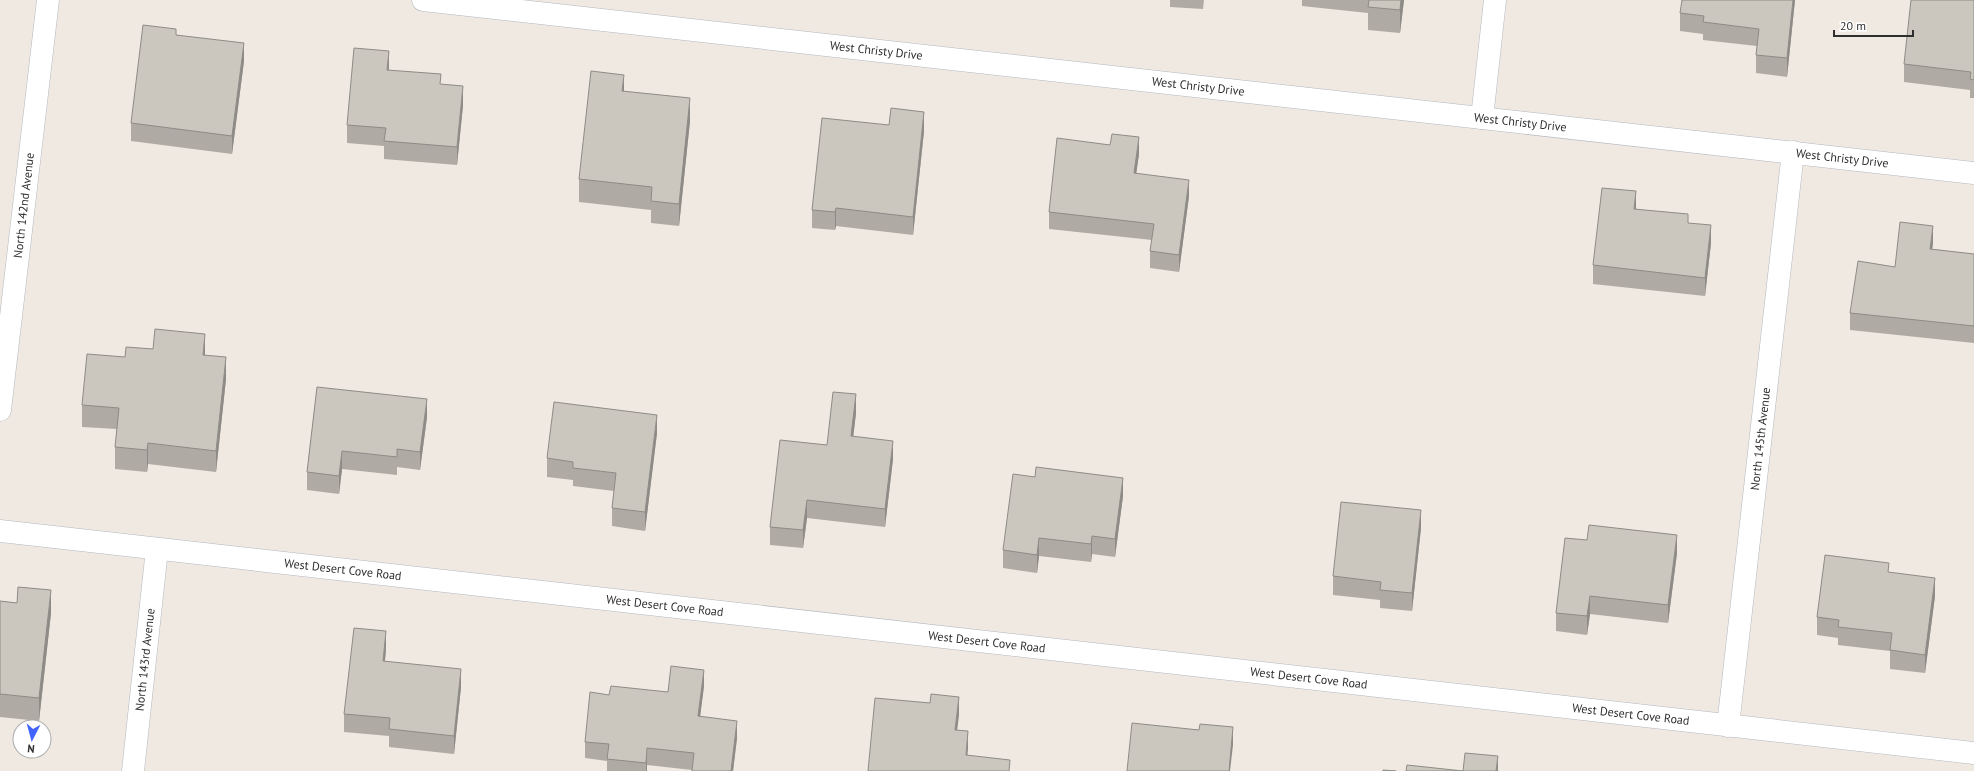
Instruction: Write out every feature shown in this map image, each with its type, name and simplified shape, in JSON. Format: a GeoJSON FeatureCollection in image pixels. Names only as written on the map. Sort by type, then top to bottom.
{"type":"FeatureCollection","features":[{"type":"Feature","properties":{"kind":"street","name":"North 142nd Avenue"},"geometry":{"type":"LineString","coordinates":[[0,410],[48,0]]}},
{"type":"Feature","properties":{"kind":"street","name":"West Christy Drive"},"geometry":{"type":"LineString","coordinates":[[423,0],[1974,173]]}},
{"type":"Feature","properties":{"kind":"street"},"geometry":{"type":"LineString","coordinates":[[1482,118],[1495,0]]}},
{"type":"Feature","properties":{"kind":"street","name":"North 145th Avenue"},"geometry":{"type":"LineString","coordinates":[[1728,726],[1793,152]]}},
{"type":"Feature","properties":{"kind":"street","name":"West Desert Cove Road"},"geometry":{"type":"LineString","coordinates":[[0,532],[1974,753]]}},
{"type":"Feature","properties":{"kind":"street","name":"North 143rd Avenue"},"geometry":{"type":"LineString","coordinates":[[133,771],[157,549]]}},
{"type":"Feature","properties":{"kind":"building"},"geometry":{"type":"Polygon","coordinates":[[[1369,0],[1401,0],[1400,10],[1368,7],[1369,0]]]}},
{"type":"Feature","properties":{"kind":"building"},"geometry":{"type":"Polygon","coordinates":[[[1682,0],[1793,0],[1787,58],[1756,55],[1759,29],[1703,22],[1704,16],[1680,13],[1682,0]]]}},
{"type":"Feature","properties":{"kind":"building"},"geometry":{"type":"Polygon","coordinates":[[[1911,0],[1974,0],[1974,80],[1970,79],[1971,72],[1904,64],[1911,0]]]}},
{"type":"Feature","properties":{"kind":"building"},"geometry":{"type":"Polygon","coordinates":[[[143,25],[176,29],[176,35],[244,43],[232,136],[131,123],[143,25]]]}},
{"type":"Feature","properties":{"kind":"building"},"geometry":{"type":"Polygon","coordinates":[[[354,48],[389,51],[387,70],[441,74],[440,84],[463,86],[457,147],[384,141],[386,128],[347,125],[354,48]]]}},
{"type":"Feature","properties":{"kind":"building"},"geometry":{"type":"Polygon","coordinates":[[[591,71],[624,75],[622,91],[690,98],[679,204],[651,201],[652,187],[579,179],[591,71]]]}},
{"type":"Feature","properties":{"kind":"building"},"geometry":{"type":"Polygon","coordinates":[[[891,108],[924,112],[913,217],[836,208],[835,212],[812,210],[822,118],[889,125],[891,108]]]}},
{"type":"Feature","properties":{"kind":"building"},"geometry":{"type":"Polygon","coordinates":[[[1112,134],[1139,137],[1134,173],[1189,180],[1179,255],[1150,251],[1154,224],[1049,212],[1057,138],[1110,145],[1112,134]]]}},
{"type":"Feature","properties":{"kind":"building"},"geometry":{"type":"Polygon","coordinates":[[[1602,188],[1636,191],[1634,209],[1688,214],[1688,223],[1711,225],[1705,278],[1593,265],[1602,188]]]}},
{"type":"Feature","properties":{"kind":"building"},"geometry":{"type":"Polygon","coordinates":[[[1900,222],[1933,226],[1930,249],[1974,254],[1974,326],[1850,313],[1858,261],[1895,267],[1900,222]]]}},
{"type":"Feature","properties":{"kind":"building"},"geometry":{"type":"Polygon","coordinates":[[[155,329],[205,334],[203,355],[226,357],[216,451],[148,443],[147,450],[115,447],[119,408],[82,405],[87,354],[125,357],[126,347],[153,349],[155,329]]]}},
{"type":"Feature","properties":{"kind":"building"},"geometry":{"type":"Polygon","coordinates":[[[317,387],[427,399],[420,452],[397,449],[397,457],[342,451],[339,476],[307,472],[317,387]]]}},
{"type":"Feature","properties":{"kind":"building"},"geometry":{"type":"Polygon","coordinates":[[[833,392],[856,394],[851,436],[893,441],[885,509],[807,500],[803,530],[770,527],[780,440],[827,445],[833,392]]]}},
{"type":"Feature","properties":{"kind":"building"},"geometry":{"type":"Polygon","coordinates":[[[554,402],[657,415],[645,512],[612,508],[616,473],[573,468],[573,462],[547,458],[554,402]]]}},
{"type":"Feature","properties":{"kind":"building"},"geometry":{"type":"Polygon","coordinates":[[[1036,467],[1123,478],[1115,539],[1092,536],[1091,544],[1039,538],[1037,555],[1003,550],[1013,474],[1035,477],[1036,467]]]}},
{"type":"Feature","properties":{"kind":"building"},"geometry":{"type":"Polygon","coordinates":[[[1341,502],[1421,510],[1412,593],[1380,590],[1381,582],[1333,576],[1341,502]]]}},
{"type":"Feature","properties":{"kind":"building"},"geometry":{"type":"Polygon","coordinates":[[[1589,525],[1677,535],[1668,605],[1590,596],[1587,616],[1556,613],[1565,538],[1587,540],[1589,525]]]}},
{"type":"Feature","properties":{"kind":"building"},"geometry":{"type":"Polygon","coordinates":[[[1825,555],[1889,563],[1888,572],[1935,578],[1925,655],[1890,650],[1892,633],[1838,627],[1839,620],[1817,617],[1825,555]]]}},
{"type":"Feature","properties":{"kind":"building"},"geometry":{"type":"Polygon","coordinates":[[[18,587],[51,590],[39,698],[0,694],[0,601],[17,603],[18,587]]]}},
{"type":"Feature","properties":{"kind":"building"},"geometry":{"type":"Polygon","coordinates":[[[354,628],[386,631],[383,661],[461,669],[454,736],[389,729],[390,718],[344,714],[354,628]]]}},
{"type":"Feature","properties":{"kind":"building"},"geometry":{"type":"Polygon","coordinates":[[[671,666],[704,670],[698,716],[737,721],[731,771],[692,771],[694,753],[647,748],[646,763],[607,759],[609,744],[585,742],[590,692],[609,695],[611,686],[668,692],[671,666]]]}},
{"type":"Feature","properties":{"kind":"building"},"geometry":{"type":"Polygon","coordinates":[[[931,694],[959,697],[955,730],[968,731],[966,755],[1010,760],[1009,771],[868,771],[875,698],[930,703],[931,694]]]}},
{"type":"Feature","properties":{"kind":"building"},"geometry":{"type":"Polygon","coordinates":[[[1132,723],[1199,730],[1200,724],[1233,727],[1229,771],[1127,771],[1132,723]]]}},
{"type":"Feature","properties":{"kind":"building"},"geometry":{"type":"Polygon","coordinates":[[[1465,753],[1498,756],[1496,771],[1463,771],[1465,753]]]}},
{"type":"Feature","properties":{"kind":"building"},"geometry":{"type":"Polygon","coordinates":[[[1407,765],[1463,771],[1406,771],[1407,765]]]}}]}
